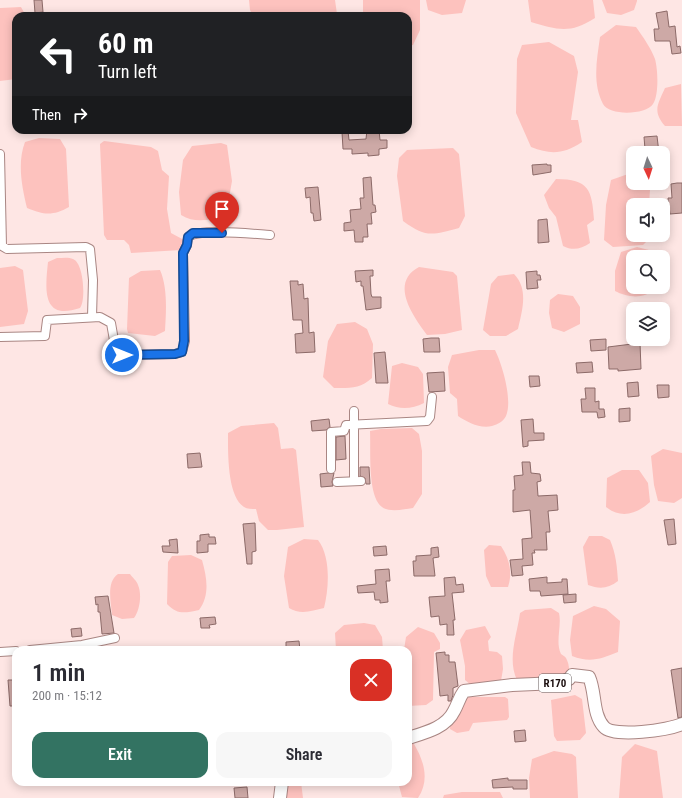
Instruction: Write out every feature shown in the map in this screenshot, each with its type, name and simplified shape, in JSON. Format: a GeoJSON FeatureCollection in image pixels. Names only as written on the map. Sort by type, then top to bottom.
{"type":"FeatureCollection","features":[{"type":"Feature","properties":{"kind":"main road","name":"R170"},"geometry":{"type":"LineString","coordinates":[[412,736],[442,725],[454,712],[457,701],[464,691],[512,685],[558,682],[569,679],[572,675],[589,677],[593,686],[598,715],[604,727],[613,732],[645,732],[674,728],[682,724]]}},
{"type":"Feature","properties":{"kind":"main road"},"geometry":{"type":"LineString","coordinates":[[280,798],[282,786]]}},
{"type":"Feature","properties":{"kind":"street"},"geometry":{"type":"LineString","coordinates":[[0,154],[2,246],[7,249],[86,247],[90,249],[93,280],[92,317]]}},
{"type":"Feature","properties":{"kind":"street"},"geometry":{"type":"LineString","coordinates":[[0,337],[45,336],[47,320],[100,317],[111,323],[116,352],[122,355],[175,354],[182,352],[184,341],[183,253],[187,245],[188,237],[193,233],[270,235]]}},
{"type":"Feature","properties":{"kind":"street"},"geometry":{"type":"LineString","coordinates":[[331,469],[331,432],[344,431],[346,425],[354,424],[427,421],[430,417],[432,397]]}},
{"type":"Feature","properties":{"kind":"street"},"geometry":{"type":"LineString","coordinates":[[336,482],[358,481],[354,411]]}},
{"type":"Feature","properties":{"kind":"street"},"geometry":{"type":"LineString","coordinates":[[72,646],[115,638]]}},
{"type":"Feature","properties":{"kind":"street"},"geometry":{"type":"LineString","coordinates":[[0,652],[12,651]]}},
{"type":"Feature","properties":{"kind":"shaded area"},"geometry":{"type":"Polygon","coordinates":[[[249,0],[335,0],[337,12],[251,12],[249,0]]]}},
{"type":"Feature","properties":{"kind":"shaded area"},"geometry":{"type":"Polygon","coordinates":[[[363,0],[420,0],[420,30],[413,45],[412,12],[363,12],[363,0]]]}},
{"type":"Feature","properties":{"kind":"shaded area"},"geometry":{"type":"Polygon","coordinates":[[[426,0],[466,0],[462,13],[442,15],[428,10],[426,0]]]}},
{"type":"Feature","properties":{"kind":"shaded area"},"geometry":{"type":"Polygon","coordinates":[[[528,0],[593,0],[595,18],[578,26],[564,29],[540,25],[531,22],[528,0]]]}},
{"type":"Feature","properties":{"kind":"shaded area"},"geometry":{"type":"Polygon","coordinates":[[[602,0],[637,1],[634,10],[621,15],[607,13],[602,0]]]}},
{"type":"Feature","properties":{"kind":"shaded area"},"geometry":{"type":"Polygon","coordinates":[[[21,7],[24,12],[12,12],[12,80],[0,81],[0,8],[21,7]]]}},
{"type":"Feature","properties":{"kind":"shaded area"},"geometry":{"type":"Polygon","coordinates":[[[616,25],[636,27],[655,59],[657,69],[657,89],[655,100],[649,108],[628,113],[612,111],[603,104],[597,88],[596,79],[600,37],[616,25]]]}},
{"type":"Feature","properties":{"kind":"shaded area"},"geometry":{"type":"Polygon","coordinates":[[[549,42],[574,56],[578,72],[571,120],[578,120],[582,142],[569,149],[557,152],[538,150],[531,147],[516,113],[517,59],[522,45],[549,42]]]}},
{"type":"Feature","properties":{"kind":"shaded area"},"geometry":{"type":"Polygon","coordinates":[[[681,84],[682,126],[665,126],[657,112],[658,103],[665,88],[681,84]]]}},
{"type":"Feature","properties":{"kind":"shaded area"},"geometry":{"type":"Polygon","coordinates":[[[39,138],[60,139],[66,149],[69,207],[58,212],[48,214],[27,208],[23,192],[21,158],[25,142],[39,138]]]}},
{"type":"Feature","properties":{"kind":"shaded area"},"geometry":{"type":"Polygon","coordinates":[[[104,141],[151,147],[158,151],[162,170],[169,176],[167,209],[171,233],[184,240],[185,246],[181,250],[131,253],[129,245],[124,240],[107,240],[104,235],[100,144],[104,141]]]}},
{"type":"Feature","properties":{"kind":"shaded area"},"geometry":{"type":"Polygon","coordinates":[[[221,143],[227,145],[232,181],[226,215],[209,220],[192,220],[181,215],[179,192],[183,160],[192,146],[221,143]]]}},
{"type":"Feature","properties":{"kind":"shaded area"},"geometry":{"type":"Polygon","coordinates":[[[453,148],[459,154],[465,216],[459,228],[430,234],[424,233],[403,221],[397,176],[399,158],[407,150],[453,148]]]}},
{"type":"Feature","properties":{"kind":"shaded area"},"geometry":{"type":"Polygon","coordinates":[[[626,175],[626,190],[650,190],[649,198],[626,198],[626,242],[646,242],[643,245],[613,247],[604,240],[606,205],[611,180],[626,175]]]}},
{"type":"Feature","properties":{"kind":"shaded area"},"geometry":{"type":"Polygon","coordinates":[[[556,179],[576,181],[587,188],[590,194],[594,220],[587,225],[590,243],[583,247],[574,249],[563,246],[556,217],[549,208],[544,195],[556,179]]]}},
{"type":"Feature","properties":{"kind":"shaded area"},"geometry":{"type":"Polygon","coordinates":[[[637,247],[649,250],[627,250],[637,247]]]}},
{"type":"Feature","properties":{"kind":"shaded area"},"geometry":{"type":"Polygon","coordinates":[[[626,250],[626,294],[647,294],[645,295],[630,296],[615,291],[615,271],[621,252],[626,250]]]}},
{"type":"Feature","properties":{"kind":"shaded area"},"geometry":{"type":"Polygon","coordinates":[[[57,258],[73,259],[80,267],[83,282],[83,298],[80,308],[68,311],[59,310],[52,307],[47,292],[46,283],[48,262],[57,258]]]}},
{"type":"Feature","properties":{"kind":"shaded area"},"geometry":{"type":"Polygon","coordinates":[[[15,266],[23,270],[28,311],[24,324],[0,327],[0,268],[15,266]]]}},
{"type":"Feature","properties":{"kind":"shaded area"},"geometry":{"type":"Polygon","coordinates":[[[419,267],[453,272],[457,276],[462,330],[445,334],[427,335],[421,327],[406,300],[405,291],[406,282],[410,274],[419,267]]]}},
{"type":"Feature","properties":{"kind":"shaded area"},"geometry":{"type":"Polygon","coordinates":[[[160,270],[163,277],[165,292],[165,331],[155,336],[128,333],[129,278],[141,271],[160,270]]]}},
{"type":"Feature","properties":{"kind":"shaded area"},"geometry":{"type":"Polygon","coordinates":[[[514,274],[522,286],[523,293],[518,329],[506,336],[490,336],[483,330],[491,284],[498,276],[514,274]]]}},
{"type":"Feature","properties":{"kind":"shaded area"},"geometry":{"type":"Polygon","coordinates":[[[558,294],[573,296],[580,307],[580,324],[564,332],[552,328],[549,313],[550,300],[558,294]]]}},
{"type":"Feature","properties":{"kind":"shaded area"},"geometry":{"type":"Polygon","coordinates":[[[355,322],[367,329],[373,344],[372,378],[368,382],[359,386],[350,388],[334,388],[323,377],[328,341],[337,324],[355,322]]]}},
{"type":"Feature","properties":{"kind":"shaded area"},"geometry":{"type":"Polygon","coordinates":[[[479,350],[495,350],[506,382],[508,401],[508,409],[503,420],[487,427],[465,421],[458,416],[457,399],[450,393],[448,367],[452,355],[479,350]]]}},
{"type":"Feature","properties":{"kind":"shaded area"},"geometry":{"type":"Polygon","coordinates":[[[402,363],[418,367],[423,374],[424,403],[415,407],[397,407],[388,404],[392,366],[402,363]]]}},
{"type":"Feature","properties":{"kind":"shaded area"},"geometry":{"type":"Polygon","coordinates":[[[274,423],[278,428],[281,449],[293,448],[296,450],[304,527],[268,530],[259,521],[256,509],[245,508],[238,501],[231,484],[228,433],[241,426],[274,423]]]}},
{"type":"Feature","properties":{"kind":"shaded area"},"geometry":{"type":"Polygon","coordinates":[[[412,428],[419,434],[422,451],[422,494],[413,508],[398,510],[385,509],[377,501],[372,483],[370,431],[381,429],[412,428]]]}},
{"type":"Feature","properties":{"kind":"shaded area"},"geometry":{"type":"Polygon","coordinates":[[[663,449],[682,453],[682,498],[674,503],[658,501],[654,485],[651,456],[663,449]]]}},
{"type":"Feature","properties":{"kind":"shaded area"},"geometry":{"type":"Polygon","coordinates":[[[622,470],[639,470],[648,483],[650,502],[640,510],[629,514],[617,513],[606,507],[607,478],[622,470]]]}},
{"type":"Feature","properties":{"kind":"shaded area"},"geometry":{"type":"Polygon","coordinates":[[[589,536],[602,536],[610,540],[616,560],[618,581],[611,586],[600,588],[588,585],[583,547],[589,536]]]}},
{"type":"Feature","properties":{"kind":"shaded area"},"geometry":{"type":"Polygon","coordinates":[[[304,539],[318,540],[322,547],[327,564],[328,582],[324,608],[302,612],[289,608],[284,576],[288,547],[304,539]]]}},
{"type":"Feature","properties":{"kind":"shaded area"},"geometry":{"type":"Polygon","coordinates":[[[489,545],[501,546],[506,555],[510,571],[508,587],[491,587],[486,576],[484,550],[489,545]]]}},
{"type":"Feature","properties":{"kind":"shaded area"},"geometry":{"type":"Polygon","coordinates":[[[191,555],[202,560],[206,580],[205,598],[199,610],[178,612],[167,604],[168,562],[172,556],[191,555]]]}},
{"type":"Feature","properties":{"kind":"shaded area"},"geometry":{"type":"Polygon","coordinates":[[[118,574],[130,574],[138,585],[140,602],[138,611],[134,618],[122,619],[112,615],[110,593],[112,582],[118,574]]]}},
{"type":"Feature","properties":{"kind":"shaded area"},"geometry":{"type":"Polygon","coordinates":[[[594,606],[606,609],[620,621],[618,652],[606,657],[590,660],[572,656],[570,640],[573,616],[594,606]]]}},
{"type":"Feature","properties":{"kind":"shaded area"},"geometry":{"type":"Polygon","coordinates":[[[551,608],[559,613],[559,649],[561,654],[566,657],[568,662],[568,676],[517,680],[514,672],[513,655],[520,613],[525,610],[551,608]]]}},
{"type":"Feature","properties":{"kind":"shaded area"},"geometry":{"type":"Polygon","coordinates":[[[364,623],[375,625],[382,637],[383,646],[336,646],[335,633],[344,625],[364,623]]]}},
{"type":"Feature","properties":{"kind":"shaded area"},"geometry":{"type":"Polygon","coordinates":[[[485,626],[491,637],[488,641],[489,651],[497,652],[502,656],[503,669],[501,681],[471,685],[465,680],[465,666],[460,640],[466,630],[485,626]]]}},
{"type":"Feature","properties":{"kind":"shaded area"},"geometry":{"type":"Polygon","coordinates":[[[418,627],[434,633],[440,643],[440,649],[434,652],[433,700],[426,705],[412,706],[412,646],[405,646],[406,637],[418,627]]]}},
{"type":"Feature","properties":{"kind":"shaded area"},"geometry":{"type":"Polygon","coordinates":[[[575,695],[582,699],[586,733],[580,740],[557,741],[554,736],[551,700],[575,695]]]}},
{"type":"Feature","properties":{"kind":"shaded area"},"geometry":{"type":"Polygon","coordinates":[[[468,697],[505,697],[508,699],[509,717],[507,720],[473,723],[469,731],[457,733],[450,729],[450,724],[458,707],[468,697]]]}},
{"type":"Feature","properties":{"kind":"shaded area"},"geometry":{"type":"Polygon","coordinates":[[[412,744],[414,744],[423,764],[425,777],[424,784],[418,798],[402,797],[399,786],[412,786],[412,744]]]}},
{"type":"Feature","properties":{"kind":"shaded area"},"geometry":{"type":"Polygon","coordinates":[[[635,744],[657,751],[663,798],[619,798],[622,757],[635,744]]]}},
{"type":"Feature","properties":{"kind":"shaded area"},"geometry":{"type":"Polygon","coordinates":[[[554,751],[572,754],[576,757],[578,798],[530,798],[529,778],[532,759],[554,751]]]}},
{"type":"Feature","properties":{"kind":"shaded area"},"geometry":{"type":"Polygon","coordinates":[[[285,786],[302,786],[303,798],[284,798],[285,786]]]}},
{"type":"Feature","properties":{"kind":"shaded area"},"geometry":{"type":"Polygon","coordinates":[[[462,792],[500,792],[503,798],[443,798],[444,795],[462,792]]]}},
{"type":"Feature","properties":{"kind":"building"},"geometry":{"type":"Polygon","coordinates":[[[34,0],[42,0],[43,12],[35,12],[34,0]]]}},
{"type":"Feature","properties":{"kind":"building"},"geometry":{"type":"Polygon","coordinates":[[[667,11],[669,27],[675,26],[677,47],[680,46],[681,53],[672,54],[670,41],[655,41],[654,29],[659,29],[656,13],[667,11]]]}},
{"type":"Feature","properties":{"kind":"building"},"geometry":{"type":"Polygon","coordinates":[[[342,134],[348,134],[349,140],[366,139],[367,134],[379,134],[380,140],[387,140],[387,148],[379,149],[379,155],[368,156],[368,153],[352,154],[352,149],[343,149],[342,134]]]}},
{"type":"Feature","properties":{"kind":"building"},"geometry":{"type":"Polygon","coordinates":[[[657,136],[658,146],[645,146],[644,137],[657,136]]]}},
{"type":"Feature","properties":{"kind":"building"},"geometry":{"type":"Polygon","coordinates":[[[532,165],[551,165],[551,172],[533,175],[532,165]]]}},
{"type":"Feature","properties":{"kind":"building"},"geometry":{"type":"Polygon","coordinates":[[[371,177],[373,205],[375,205],[376,212],[371,213],[372,224],[367,224],[368,237],[363,237],[363,242],[355,242],[354,230],[344,231],[344,223],[351,222],[350,210],[361,209],[360,198],[364,198],[363,178],[371,177]]]}},
{"type":"Feature","properties":{"kind":"building"},"geometry":{"type":"Polygon","coordinates":[[[682,183],[682,213],[670,214],[670,198],[672,198],[671,184],[682,183]]]}},
{"type":"Feature","properties":{"kind":"building"},"geometry":{"type":"Polygon","coordinates":[[[318,187],[321,220],[314,221],[313,213],[311,213],[310,197],[306,198],[305,188],[318,187]]]}},
{"type":"Feature","properties":{"kind":"building"},"geometry":{"type":"Polygon","coordinates":[[[547,219],[549,242],[538,243],[538,220],[547,219]]]}},
{"type":"Feature","properties":{"kind":"building"},"geometry":{"type":"Polygon","coordinates":[[[373,270],[373,276],[370,276],[371,294],[372,297],[381,297],[381,308],[366,310],[363,286],[361,286],[361,281],[356,282],[355,271],[373,270]]]}},
{"type":"Feature","properties":{"kind":"building"},"geometry":{"type":"Polygon","coordinates":[[[537,271],[537,275],[540,275],[541,280],[537,280],[538,288],[527,289],[526,272],[537,271]]]}},
{"type":"Feature","properties":{"kind":"building"},"geometry":{"type":"Polygon","coordinates":[[[290,281],[298,281],[298,285],[303,284],[304,299],[308,298],[309,333],[314,332],[315,352],[296,353],[295,334],[303,333],[302,320],[293,320],[290,281]]]}},
{"type":"Feature","properties":{"kind":"building"},"geometry":{"type":"Polygon","coordinates":[[[439,338],[440,352],[424,352],[423,339],[439,338]]]}},
{"type":"Feature","properties":{"kind":"building"},"geometry":{"type":"Polygon","coordinates":[[[606,339],[606,350],[591,351],[590,340],[606,339]]]}},
{"type":"Feature","properties":{"kind":"building"},"geometry":{"type":"Polygon","coordinates":[[[626,345],[626,346],[640,346],[641,369],[618,371],[618,369],[609,369],[608,347],[626,345]]]}},
{"type":"Feature","properties":{"kind":"building"},"geometry":{"type":"Polygon","coordinates":[[[385,352],[388,383],[376,383],[374,353],[385,352]]]}},
{"type":"Feature","properties":{"kind":"building"},"geometry":{"type":"Polygon","coordinates":[[[592,362],[593,372],[577,373],[576,363],[592,362]]]}},
{"type":"Feature","properties":{"kind":"building"},"geometry":{"type":"Polygon","coordinates":[[[444,372],[445,391],[429,392],[427,373],[444,372]]]}},
{"type":"Feature","properties":{"kind":"building"},"geometry":{"type":"Polygon","coordinates":[[[529,376],[539,376],[540,386],[530,387],[529,376]]]}},
{"type":"Feature","properties":{"kind":"building"},"geometry":{"type":"Polygon","coordinates":[[[638,382],[639,396],[628,397],[627,383],[638,382]]]}},
{"type":"Feature","properties":{"kind":"building"},"geometry":{"type":"Polygon","coordinates":[[[657,385],[669,385],[669,397],[658,398],[657,385]]]}},
{"type":"Feature","properties":{"kind":"building"},"geometry":{"type":"Polygon","coordinates":[[[585,388],[595,388],[595,402],[599,401],[599,409],[604,409],[605,417],[598,418],[597,412],[582,412],[581,399],[586,399],[585,388]]]}},
{"type":"Feature","properties":{"kind":"building"},"geometry":{"type":"Polygon","coordinates":[[[630,408],[630,421],[619,422],[619,409],[630,408]]]}},
{"type":"Feature","properties":{"kind":"building"},"geometry":{"type":"Polygon","coordinates":[[[329,419],[330,427],[326,430],[312,431],[311,421],[329,419]]]}},
{"type":"Feature","properties":{"kind":"building"},"geometry":{"type":"Polygon","coordinates":[[[533,419],[534,433],[544,433],[544,440],[528,441],[528,446],[523,447],[521,420],[533,419]]]}},
{"type":"Feature","properties":{"kind":"building"},"geometry":{"type":"Polygon","coordinates":[[[345,436],[346,459],[336,460],[336,437],[345,436]]]}},
{"type":"Feature","properties":{"kind":"building"},"geometry":{"type":"Polygon","coordinates":[[[200,453],[202,467],[188,468],[187,454],[200,453]]]}},
{"type":"Feature","properties":{"kind":"building"},"geometry":{"type":"Polygon","coordinates":[[[522,462],[530,462],[531,473],[540,474],[541,481],[537,482],[538,496],[557,495],[558,510],[548,511],[550,532],[546,532],[547,550],[534,550],[535,553],[532,553],[533,565],[522,566],[523,575],[512,576],[510,560],[523,559],[522,539],[532,538],[530,510],[513,512],[513,490],[515,490],[514,476],[523,475],[522,462]]]}},
{"type":"Feature","properties":{"kind":"building"},"geometry":{"type":"Polygon","coordinates":[[[360,467],[369,467],[370,484],[366,484],[365,478],[360,476],[360,467]]]}},
{"type":"Feature","properties":{"kind":"building"},"geometry":{"type":"Polygon","coordinates":[[[334,473],[332,482],[333,486],[321,487],[320,474],[334,473]]]}},
{"type":"Feature","properties":{"kind":"building"},"geometry":{"type":"Polygon","coordinates":[[[674,519],[676,544],[668,545],[664,520],[674,519]]]}},
{"type":"Feature","properties":{"kind":"building"},"geometry":{"type":"Polygon","coordinates":[[[255,523],[256,551],[252,552],[252,564],[247,564],[243,524],[255,523]]]}},
{"type":"Feature","properties":{"kind":"building"},"geometry":{"type":"Polygon","coordinates":[[[209,534],[209,537],[215,537],[216,544],[208,544],[208,552],[197,553],[197,541],[200,541],[200,535],[209,534]]]}},
{"type":"Feature","properties":{"kind":"building"},"geometry":{"type":"Polygon","coordinates":[[[177,539],[178,553],[163,552],[162,546],[170,546],[169,540],[177,539]]]}},
{"type":"Feature","properties":{"kind":"building"},"geometry":{"type":"Polygon","coordinates":[[[386,546],[387,555],[374,556],[373,547],[386,546]]]}},
{"type":"Feature","properties":{"kind":"building"},"geometry":{"type":"Polygon","coordinates":[[[438,547],[439,557],[433,558],[435,576],[414,576],[413,561],[416,561],[416,556],[431,555],[431,548],[438,547]]]}},
{"type":"Feature","properties":{"kind":"building"},"geometry":{"type":"Polygon","coordinates":[[[389,569],[390,581],[386,581],[388,602],[380,603],[380,600],[375,600],[374,592],[358,593],[357,586],[376,584],[375,570],[389,569]]]}},
{"type":"Feature","properties":{"kind":"building"},"geometry":{"type":"Polygon","coordinates":[[[455,577],[456,585],[463,584],[464,592],[452,593],[455,620],[453,620],[454,635],[447,635],[447,624],[440,625],[439,616],[431,617],[429,597],[445,596],[444,578],[455,577]]]}},
{"type":"Feature","properties":{"kind":"building"},"geometry":{"type":"Polygon","coordinates":[[[547,577],[547,583],[562,582],[562,579],[567,579],[568,594],[541,596],[540,591],[530,591],[529,579],[547,577]]]}},
{"type":"Feature","properties":{"kind":"building"},"geometry":{"type":"Polygon","coordinates":[[[576,594],[576,602],[564,603],[563,595],[576,594]]]}},
{"type":"Feature","properties":{"kind":"building"},"geometry":{"type":"Polygon","coordinates":[[[108,596],[114,633],[102,634],[100,612],[98,612],[98,604],[96,605],[95,597],[108,596]]]}},
{"type":"Feature","properties":{"kind":"building"},"geometry":{"type":"Polygon","coordinates":[[[215,617],[216,624],[209,625],[210,628],[201,628],[200,618],[215,617]]]}},
{"type":"Feature","properties":{"kind":"building"},"geometry":{"type":"Polygon","coordinates":[[[81,628],[82,636],[72,637],[71,629],[81,628]]]}},
{"type":"Feature","properties":{"kind":"building"},"geometry":{"type":"Polygon","coordinates":[[[299,641],[300,646],[286,646],[286,642],[299,641]]]}},
{"type":"Feature","properties":{"kind":"building"},"geometry":{"type":"Polygon","coordinates":[[[445,652],[445,655],[449,655],[449,662],[455,662],[458,686],[453,688],[451,701],[448,701],[448,695],[440,696],[436,653],[445,652]]]}},
{"type":"Feature","properties":{"kind":"building"},"geometry":{"type":"Polygon","coordinates":[[[682,668],[682,717],[678,718],[671,670],[682,668]]]}},
{"type":"Feature","properties":{"kind":"building"},"geometry":{"type":"Polygon","coordinates":[[[8,680],[12,680],[12,706],[10,706],[8,680]]]}},
{"type":"Feature","properties":{"kind":"building"},"geometry":{"type":"Polygon","coordinates":[[[525,730],[526,741],[515,742],[514,731],[525,730]]]}},
{"type":"Feature","properties":{"kind":"building"},"geometry":{"type":"Polygon","coordinates":[[[508,778],[508,780],[527,780],[527,789],[513,789],[513,787],[493,788],[492,780],[508,778]]]}},
{"type":"Feature","properties":{"kind":"building"},"geometry":{"type":"Polygon","coordinates":[[[247,787],[248,798],[235,798],[234,788],[247,787]]]}},
{"type":"Feature","properties":{"kind":"route"},"geometry":{"type":"LineString","coordinates":[[122,355],[175,354],[182,352],[184,341],[183,253],[187,245],[188,237],[193,233],[222,233]]}}]}
